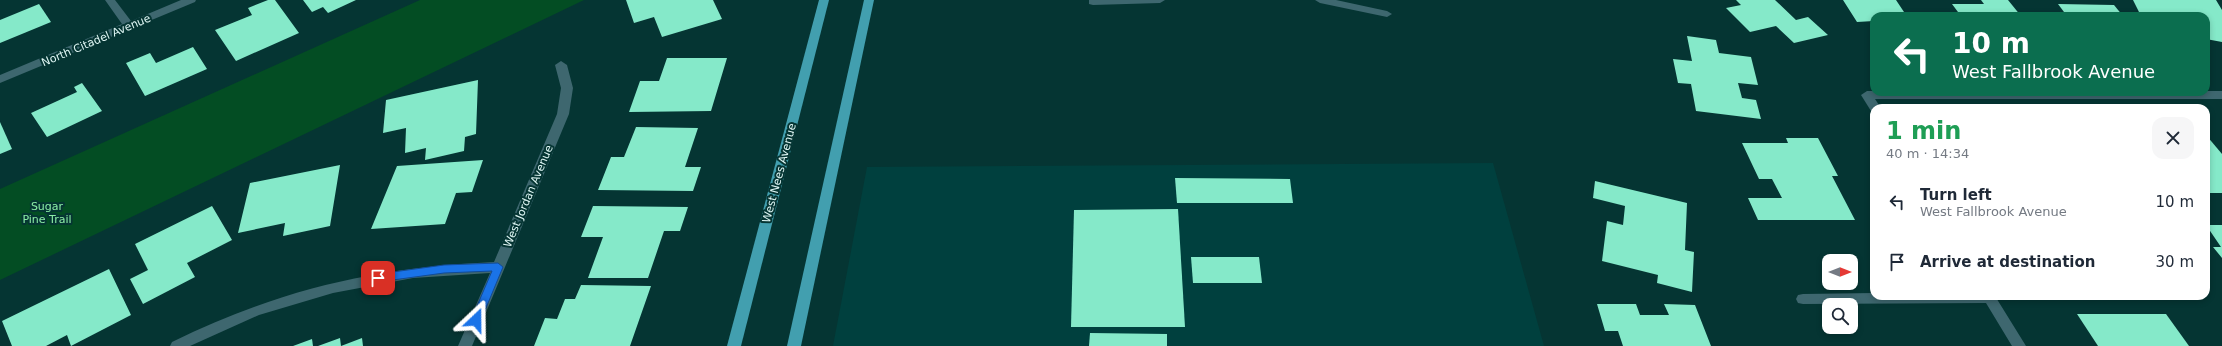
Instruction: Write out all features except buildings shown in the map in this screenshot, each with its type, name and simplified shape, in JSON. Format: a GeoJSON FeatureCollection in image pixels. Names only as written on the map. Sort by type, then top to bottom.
{"type":"FeatureCollection","features":[{"type":"Feature","properties":{"kind":"main road","name":"West Nees Avenue"},"geometry":{"type":"LineString","coordinates":[[734,346],[824,0]]}},
{"type":"Feature","properties":{"kind":"main road"},"geometry":{"type":"LineString","coordinates":[[794,346],[869,0]]}},
{"type":"Feature","properties":{"kind":"street"},"geometry":{"type":"LineString","coordinates":[[110,0],[129,26]]}},
{"type":"Feature","properties":{"kind":"street","name":"North Citadel Avenue"},"geometry":{"type":"LineString","coordinates":[[0,79],[191,0]]}},
{"type":"Feature","properties":{"kind":"street"},"geometry":{"type":"LineString","coordinates":[[1094,0],[1094,2],[1160,0]]}},
{"type":"Feature","properties":{"kind":"street"},"geometry":{"type":"LineString","coordinates":[[1320,0],[1387,14]]}},
{"type":"Feature","properties":{"kind":"street","name":"West Jordan Avenue"},"geometry":{"type":"LineString","coordinates":[[465,346],[563,114],[566,88],[561,65]]}},
{"type":"Feature","properties":{"kind":"street"},"geometry":{"type":"LineString","coordinates":[[1870,95],[1867,95],[1873,104]]}},
{"type":"Feature","properties":{"kind":"street"},"geometry":{"type":"LineString","coordinates":[[2210,95],[2222,95]]}},
{"type":"Feature","properties":{"kind":"street"},"geometry":{"type":"LineString","coordinates":[[177,346],[258,309],[312,291],[378,278],[444,269],[498,267]]}},
{"type":"Feature","properties":{"kind":"street"},"geometry":{"type":"LineString","coordinates":[[1803,299],[1870,298]]}},
{"type":"Feature","properties":{"kind":"street"},"geometry":{"type":"LineString","coordinates":[[1990,300],[2019,346]]}},
{"type":"Feature","properties":{"kind":"shaded area"},"geometry":{"type":"Polygon","coordinates":[[[1493,163],[1544,346],[833,346],[867,167],[1493,163]]]}},
{"type":"Feature","properties":{"kind":"green space","name":"Sugar Pine Trail"},"geometry":{"type":"Polygon","coordinates":[[[420,0],[584,0],[0,280],[0,189],[420,0]]]}},
{"type":"Feature","properties":{"kind":"route"},"geometry":{"type":"LineString","coordinates":[[378,278],[444,269],[498,267],[476,320]]}}]}
